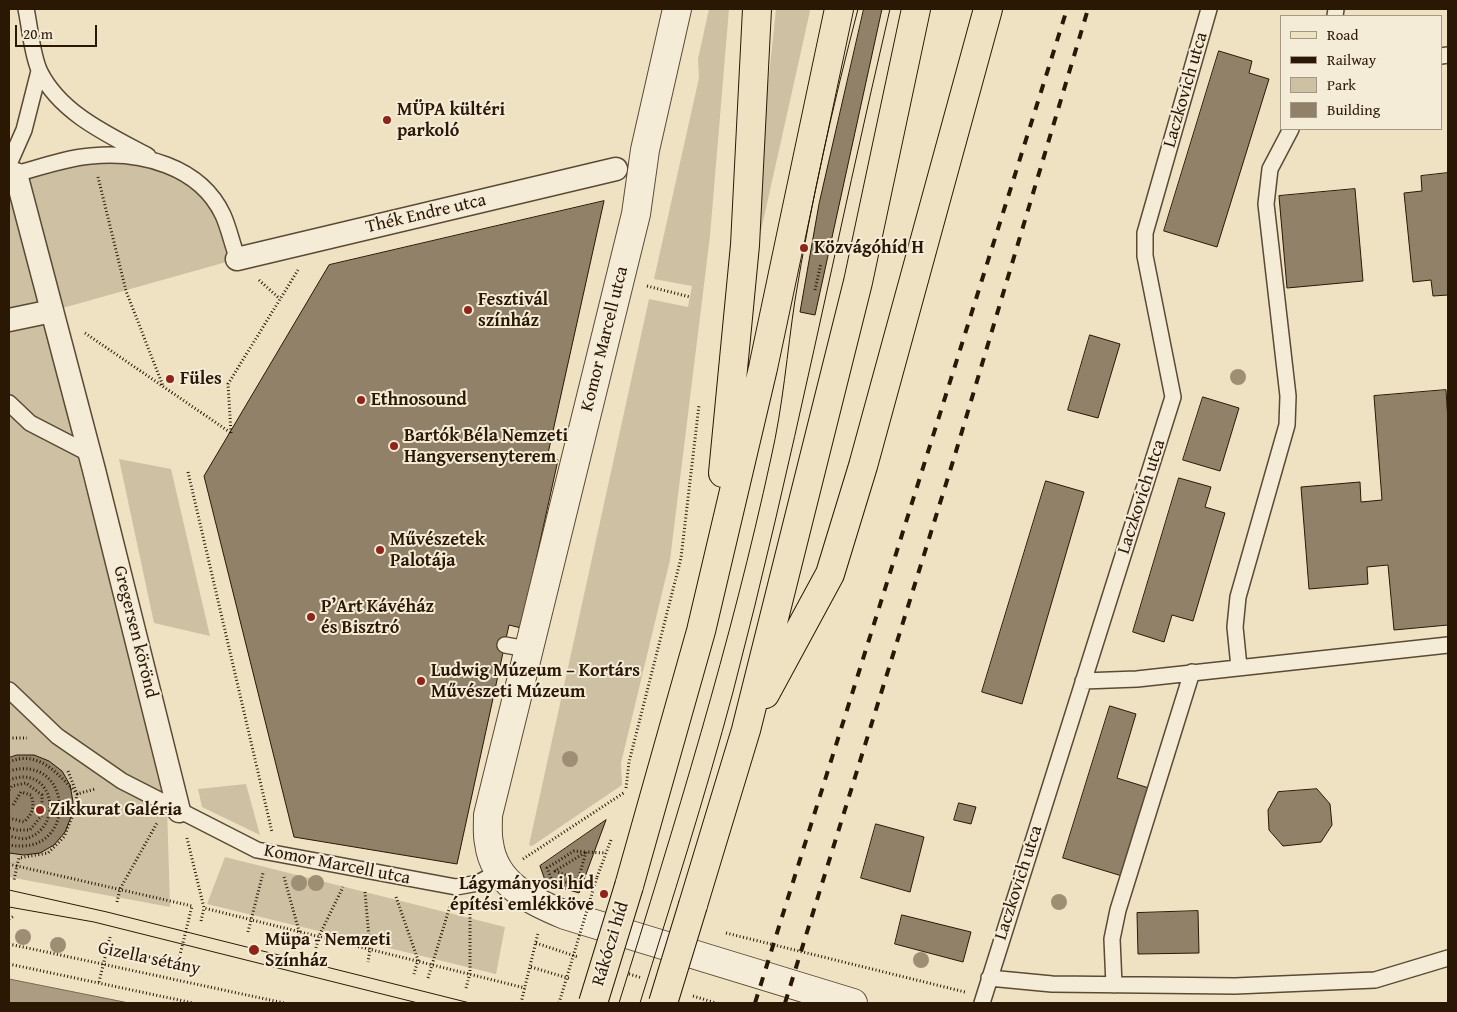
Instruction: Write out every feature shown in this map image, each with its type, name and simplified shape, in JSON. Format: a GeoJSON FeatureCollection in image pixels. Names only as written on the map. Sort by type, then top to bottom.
{"type":"FeatureCollection","features":[{"type":"Feature","properties":{"kind":"main road"},"geometry":{"type":"LineString","coordinates":[[701,631],[721,503],[745,245],[757,9]]}},
{"type":"Feature","properties":{"kind":"main road"},"geometry":{"type":"LineString","coordinates":[[701,631],[763,368],[839,9]]}},
{"type":"Feature","properties":{"kind":"main road"},"geometry":{"type":"LineString","coordinates":[[663,1003],[746,730],[858,282],[916,9]]}},
{"type":"Feature","properties":{"kind":"main road"},"geometry":{"type":"LineString","coordinates":[[746,730],[830,574],[863,466],[988,9]]}},
{"type":"Feature","properties":{"kind":"main road","name":"Rákóczi híd"},"geometry":{"type":"LineString","coordinates":[[593,1003],[629,886],[701,631]]}},
{"type":"Feature","properties":{"kind":"street","name":"Komor Marcell utca"},"geometry":{"type":"LineString","coordinates":[[544,906],[515,890],[510,866],[489,844],[488,815],[516,647],[636,214],[645,150],[677,9]]}},
{"type":"Feature","properties":{"kind":"street","name":"Thék Endre utca"},"geometry":{"type":"LineString","coordinates":[[236,255],[318,239],[616,168]]}},
{"type":"Feature","properties":{"kind":"street","name":"Gregersen körönd"},"geometry":{"type":"LineString","coordinates":[[11,172],[52,311],[90,454],[173,808]]}},
{"type":"Feature","properties":{"kind":"street"},"geometry":{"type":"LineString","coordinates":[[9,320],[52,311]]}},
{"type":"Feature","properties":{"kind":"street"},"geometry":{"type":"LineString","coordinates":[[544,906],[853,1003]]}},
{"type":"Feature","properties":{"kind":"lane"},"geometry":{"type":"LineString","coordinates":[[26,9],[40,71],[54,94],[76,114],[96,127],[158,161],[187,174],[206,191],[223,214],[236,255]]}},
{"type":"Feature","properties":{"kind":"lane","name":"Laczkovich utca"},"geometry":{"type":"LineString","coordinates":[[982,1000],[1174,397],[1145,256],[1145,233],[1209,9]]}},
{"type":"Feature","properties":{"kind":"lane"},"geometry":{"type":"LineString","coordinates":[[40,71],[11,172],[92,155],[158,161]]}},
{"type":"Feature","properties":{"kind":"lane"},"geometry":{"type":"LineString","coordinates":[[1239,667],[1235,628],[1238,597],[1287,426],[1288,396],[1266,204],[1270,169],[1290,130]]}},
{"type":"Feature","properties":{"kind":"lane"},"geometry":{"type":"LineString","coordinates":[[9,403],[30,422],[90,454]]}},
{"type":"Feature","properties":{"kind":"lane"},"geometry":{"type":"LineString","coordinates":[[1083,681],[1192,672],[1448,645]]}},
{"type":"Feature","properties":{"kind":"lane"},"geometry":{"type":"LineString","coordinates":[[1114,985],[1112,939],[1118,910],[1192,672]]}},
{"type":"Feature","properties":{"kind":"lane","name":"Komor Marcell utca"},"geometry":{"type":"LineString","coordinates":[[9,690],[57,736],[122,781],[257,850],[456,887],[478,883],[510,866]]}},
{"type":"Feature","properties":{"kind":"lane"},"geometry":{"type":"LineString","coordinates":[[989,978],[1052,984],[1236,986],[1375,980],[1448,958]]}},
{"type":"Feature","properties":{"kind":"path"},"geometry":{"type":"LineString","coordinates":[[92,155],[126,291],[163,386]]}},
{"type":"Feature","properties":{"kind":"path"},"geometry":{"type":"LineString","coordinates":[[52,311],[231,433],[228,384],[318,239]]}},
{"type":"Feature","properties":{"kind":"path"},"geometry":{"type":"LineString","coordinates":[[815,290],[820,263]]}},
{"type":"Feature","properties":{"kind":"path"},"geometry":{"type":"LineString","coordinates":[[646,286],[690,296]]}},
{"type":"Feature","properties":{"kind":"path"},"geometry":{"type":"LineString","coordinates":[[623,799],[629,762],[681,558],[700,401]]}},
{"type":"Feature","properties":{"kind":"path"},"geometry":{"type":"LineString","coordinates":[[188,472],[273,854],[299,931],[296,944]]}},
{"type":"Feature","properties":{"kind":"path"},"geometry":{"type":"LineString","coordinates":[[9,762],[16,759],[33,760],[50,765],[77,794]]}},
{"type":"Feature","properties":{"kind":"path"},"geometry":{"type":"LineString","coordinates":[[9,770],[21,767],[36,771],[49,779],[58,791],[61,809],[59,820],[53,830],[40,841],[26,847],[9,845]]}},
{"type":"Feature","properties":{"kind":"path"},"geometry":{"type":"LineString","coordinates":[[9,780],[20,776],[34,778],[46,788],[51,809],[45,825],[37,833],[26,839],[9,836]]}},
{"type":"Feature","properties":{"kind":"path"},"geometry":{"type":"LineString","coordinates":[[72,796],[122,781]]}},
{"type":"Feature","properties":{"kind":"path"},"geometry":{"type":"LineString","coordinates":[[9,790],[12,786],[26,784],[42,795],[42,815],[30,830],[9,828]]}},
{"type":"Feature","properties":{"kind":"path"},"geometry":{"type":"LineString","coordinates":[[9,818],[24,822],[31,816],[34,804],[30,795],[21,792],[14,805]]}},
{"type":"Feature","properties":{"kind":"path"},"geometry":{"type":"LineString","coordinates":[[510,866],[625,792]]}},
{"type":"Feature","properties":{"kind":"path"},"geometry":{"type":"LineString","coordinates":[[14,880],[19,858],[48,853],[64,837],[75,810],[77,794]]}},
{"type":"Feature","properties":{"kind":"path"},"geometry":{"type":"LineString","coordinates":[[117,902],[120,889],[173,808]]}},
{"type":"Feature","properties":{"kind":"path"},"geometry":{"type":"LineString","coordinates":[[173,808],[204,908],[201,921]]}},
{"type":"Feature","properties":{"kind":"path"},"geometry":{"type":"LineString","coordinates":[[559,1003],[597,876],[612,837]]}},
{"type":"Feature","properties":{"kind":"path"},"geometry":{"type":"LineString","coordinates":[[550,877],[547,868],[574,851],[606,853]]}},
{"type":"Feature","properties":{"kind":"path"},"geometry":{"type":"LineString","coordinates":[[586,852],[555,870],[594,887]]}},
{"type":"Feature","properties":{"kind":"path"},"geometry":{"type":"LineString","coordinates":[[578,880],[586,852]]}},
{"type":"Feature","properties":{"kind":"path"},"geometry":{"type":"LineString","coordinates":[[248,932],[273,854]]}},
{"type":"Feature","properties":{"kind":"path"},"geometry":{"type":"LineString","coordinates":[[9,864],[192,906],[178,963],[108,948]]}},
{"type":"Feature","properties":{"kind":"path"},"geometry":{"type":"LineString","coordinates":[[316,948],[319,936],[358,870]]}},
{"type":"Feature","properties":{"kind":"path"},"geometry":{"type":"LineString","coordinates":[[358,870],[370,949],[368,962]]}},
{"type":"Feature","properties":{"kind":"path"},"geometry":{"type":"LineString","coordinates":[[389,876],[418,960],[414,974]]}},
{"type":"Feature","properties":{"kind":"path"},"geometry":{"type":"LineString","coordinates":[[428,978],[456,887]]}},
{"type":"Feature","properties":{"kind":"path"},"geometry":{"type":"LineString","coordinates":[[588,898],[597,901]]}},
{"type":"Feature","properties":{"kind":"path"},"geometry":{"type":"LineString","coordinates":[[466,988],[470,973],[470,899]]}},
{"type":"Feature","properties":{"kind":"path"},"geometry":{"type":"LineString","coordinates":[[521,1003],[544,906]]}},
{"type":"Feature","properties":{"kind":"path"},"geometry":{"type":"LineString","coordinates":[[204,908],[525,988]]}},
{"type":"Feature","properties":{"kind":"path"},"geometry":{"type":"LineString","coordinates":[[9,919],[14,916]]}},
{"type":"Feature","properties":{"kind":"path"},"geometry":{"type":"LineString","coordinates":[[723,932],[982,1000]]}},
{"type":"Feature","properties":{"kind":"path"},"geometry":{"type":"LineString","coordinates":[[99,982],[110,937]]}},
{"type":"Feature","properties":{"kind":"path","name":"Gizella sétány"},"geometry":{"type":"LineString","coordinates":[[9,944],[284,1003]]}},
{"type":"Feature","properties":{"kind":"path"},"geometry":{"type":"LineString","coordinates":[[9,964],[193,1003]]}},
{"type":"Feature","properties":{"kind":"green space"},"geometry":{"type":"Polygon","coordinates":[[[709,9],[729,9],[710,236],[670,560],[621,763],[622,785],[532,846],[529,845],[649,299],[688,307],[692,286],[654,279],[699,78],[698,59],[709,9]]]}},
{"type":"Feature","properties":{"kind":"green space"},"geometry":{"type":"Polygon","coordinates":[[[776,9],[809,9],[810,11],[752,271],[748,275],[776,9]]]}},
{"type":"Feature","properties":{"kind":"green space"},"geometry":{"type":"Polygon","coordinates":[[[75,158],[158,161],[206,191],[237,259],[52,311],[75,447],[167,805],[170,907],[9,877],[9,179],[75,158]]]}},
{"type":"Feature","properties":{"kind":"green space"},"geometry":{"type":"Polygon","coordinates":[[[119,459],[171,469],[210,636],[154,623],[119,459]]]}},
{"type":"Feature","properties":{"kind":"green space"},"geometry":{"type":"Polygon","coordinates":[[[246,784],[260,835],[202,807],[198,789],[246,784]]]}},
{"type":"Feature","properties":{"kind":"green space"},"geometry":{"type":"Polygon","coordinates":[[[225,857],[505,927],[496,974],[207,904],[225,857]]]}},
{"type":"Feature","properties":{"kind":"shaded area"},"geometry":{"type":"Polygon","coordinates":[[[9,979],[129,1003],[9,1003],[9,979]]]}},
{"type":"Feature","properties":{"kind":"building"},"geometry":{"type":"Polygon","coordinates":[[[864,9],[882,9],[815,315],[800,312],[819,204],[864,9]]]}},
{"type":"Feature","properties":{"kind":"building"},"geometry":{"type":"Polygon","coordinates":[[[1219,51],[1252,61],[1249,73],[1269,79],[1217,247],[1164,231],[1219,51]]]}},
{"type":"Feature","properties":{"kind":"building"},"geometry":{"type":"Polygon","coordinates":[[[1448,173],[1448,295],[1433,296],[1431,280],[1413,282],[1404,193],[1422,191],[1421,176],[1448,173]]]}},
{"type":"Feature","properties":{"kind":"building"},"geometry":{"type":"Polygon","coordinates":[[[1355,189],[1363,281],[1287,288],[1279,196],[1355,189]]]}},
{"type":"Feature","properties":{"kind":"building","name":"Művészetek Palotája"},"geometry":{"type":"Polygon","coordinates":[[[604,201],[547,458],[558,460],[521,628],[509,625],[457,864],[294,837],[204,476],[329,265],[604,201]]]}},
{"type":"Feature","properties":{"kind":"building"},"geometry":{"type":"Polygon","coordinates":[[[1090,335],[1120,344],[1098,418],[1068,410],[1090,335]]]}},
{"type":"Feature","properties":{"kind":"building"},"geometry":{"type":"Polygon","coordinates":[[[1446,390],[1448,421],[1448,625],[1394,630],[1388,565],[1367,567],[1368,584],[1309,589],[1301,487],[1360,482],[1361,502],[1382,500],[1374,396],[1446,390]]]}},
{"type":"Feature","properties":{"kind":"building"},"geometry":{"type":"Polygon","coordinates":[[[1203,397],[1239,408],[1220,471],[1183,460],[1203,397]]]}},
{"type":"Feature","properties":{"kind":"building"},"geometry":{"type":"Polygon","coordinates":[[[1179,478],[1211,487],[1205,507],[1225,513],[1193,621],[1172,615],[1164,642],[1133,632],[1179,478]]]}},
{"type":"Feature","properties":{"kind":"building"},"geometry":{"type":"Polygon","coordinates":[[[1046,481],[1084,492],[1022,704],[982,692],[1046,481]]]}},
{"type":"Feature","properties":{"kind":"building"},"geometry":{"type":"Polygon","coordinates":[[[1110,706],[1136,714],[1117,778],[1149,788],[1122,876],[1063,858],[1110,706]]]}},
{"type":"Feature","properties":{"kind":"building","name":"Zikkurat Galéria"},"geometry":{"type":"Polygon","coordinates":[[[17,755],[34,755],[49,761],[62,771],[70,785],[73,802],[71,817],[65,832],[54,845],[40,853],[24,855],[9,853],[9,758],[17,755]]]}},
{"type":"Feature","properties":{"kind":"building"},"geometry":{"type":"Polygon","coordinates":[[[1317,789],[1330,804],[1332,825],[1321,842],[1283,846],[1269,830],[1268,810],[1278,792],[1317,789]]]}},
{"type":"Feature","properties":{"kind":"building"},"geometry":{"type":"Polygon","coordinates":[[[959,803],[976,807],[971,824],[954,820],[959,803]]]}},
{"type":"Feature","properties":{"kind":"building"},"geometry":{"type":"Polygon","coordinates":[[[606,820],[579,893],[546,883],[540,866],[606,820]]]}},
{"type":"Feature","properties":{"kind":"building"},"geometry":{"type":"Polygon","coordinates":[[[876,824],[924,837],[910,892],[861,878],[876,824]]]}},
{"type":"Feature","properties":{"kind":"building"},"geometry":{"type":"Polygon","coordinates":[[[1198,911],[1199,953],[1138,954],[1137,913],[1198,911]]]}},
{"type":"Feature","properties":{"kind":"building"},"geometry":{"type":"Polygon","coordinates":[[[902,915],[971,932],[963,962],[895,944],[902,915]]]}},
{"type":"Feature","properties":{"kind":"tram line"},"geometry":{"type":"LineString","coordinates":[[619,1003],[701,732],[755,527],[779,419],[795,300],[815,190],[858,9]]}},
{"type":"Feature","properties":{"kind":"tram line"},"geometry":{"type":"LineString","coordinates":[[640,1003],[711,770],[755,607],[890,9]]}},
{"type":"Feature","properties":{"kind":"tram line"},"geometry":{"type":"LineString","coordinates":[[9,890],[107,912],[470,1003]]}},
{"type":"Feature","properties":{"kind":"tram line"},"geometry":{"type":"LineString","coordinates":[[9,907],[94,922],[418,1003]]}},
{"type":"Feature","properties":{"kind":"railway"},"geometry":{"type":"LineString","coordinates":[[755,1003],[1067,9]]}},
{"type":"Feature","properties":{"kind":"railway"},"geometry":{"type":"LineString","coordinates":[[785,1003],[954,458],[1088,9]]}},
{"type":"Feature","properties":{"kind":"place","name":"MÜPA kültéri parkoló"},"geometry":{"type":"Point","coordinates":[387,120]}},
{"type":"Feature","properties":{"kind":"place","name":"Közvágóhíd H"},"geometry":{"type":"Point","coordinates":[804,248]}},
{"type":"Feature","properties":{"kind":"place","name":"Fesztivál színház"},"geometry":{"type":"Point","coordinates":[468,310]}},
{"type":"Feature","properties":{"kind":"place","name":"Füles"},"geometry":{"type":"Point","coordinates":[170,379]}},
{"type":"Feature","properties":{"kind":"place","name":"Ethnosound"},"geometry":{"type":"Point","coordinates":[361,400]}},
{"type":"Feature","properties":{"kind":"place","name":"Bartók Béla Nemzeti Hangversenyterem"},"geometry":{"type":"Point","coordinates":[394,446]}},
{"type":"Feature","properties":{"kind":"place","name":"Művészetek Palotája"},"geometry":{"type":"Point","coordinates":[380,550]}},
{"type":"Feature","properties":{"kind":"place","name":"P’Art Kávéház és Bisztró"},"geometry":{"type":"Point","coordinates":[311,617]}},
{"type":"Feature","properties":{"kind":"place","name":"Ludwig Múzeum – Kortárs Művészeti Múzeum"},"geometry":{"type":"Point","coordinates":[421,681]}},
{"type":"Feature","properties":{"kind":"place","name":"Zikkurat Galéria"},"geometry":{"type":"Point","coordinates":[40,810]}},
{"type":"Feature","properties":{"kind":"place","name":"Lágymányosi híd építési emlékköve"},"geometry":{"type":"Point","coordinates":[604,894]}},
{"type":"Feature","properties":{"kind":"place","name":"Müpa - Nemzeti Színház"},"geometry":{"type":"Point","coordinates":[254,950]}}]}
